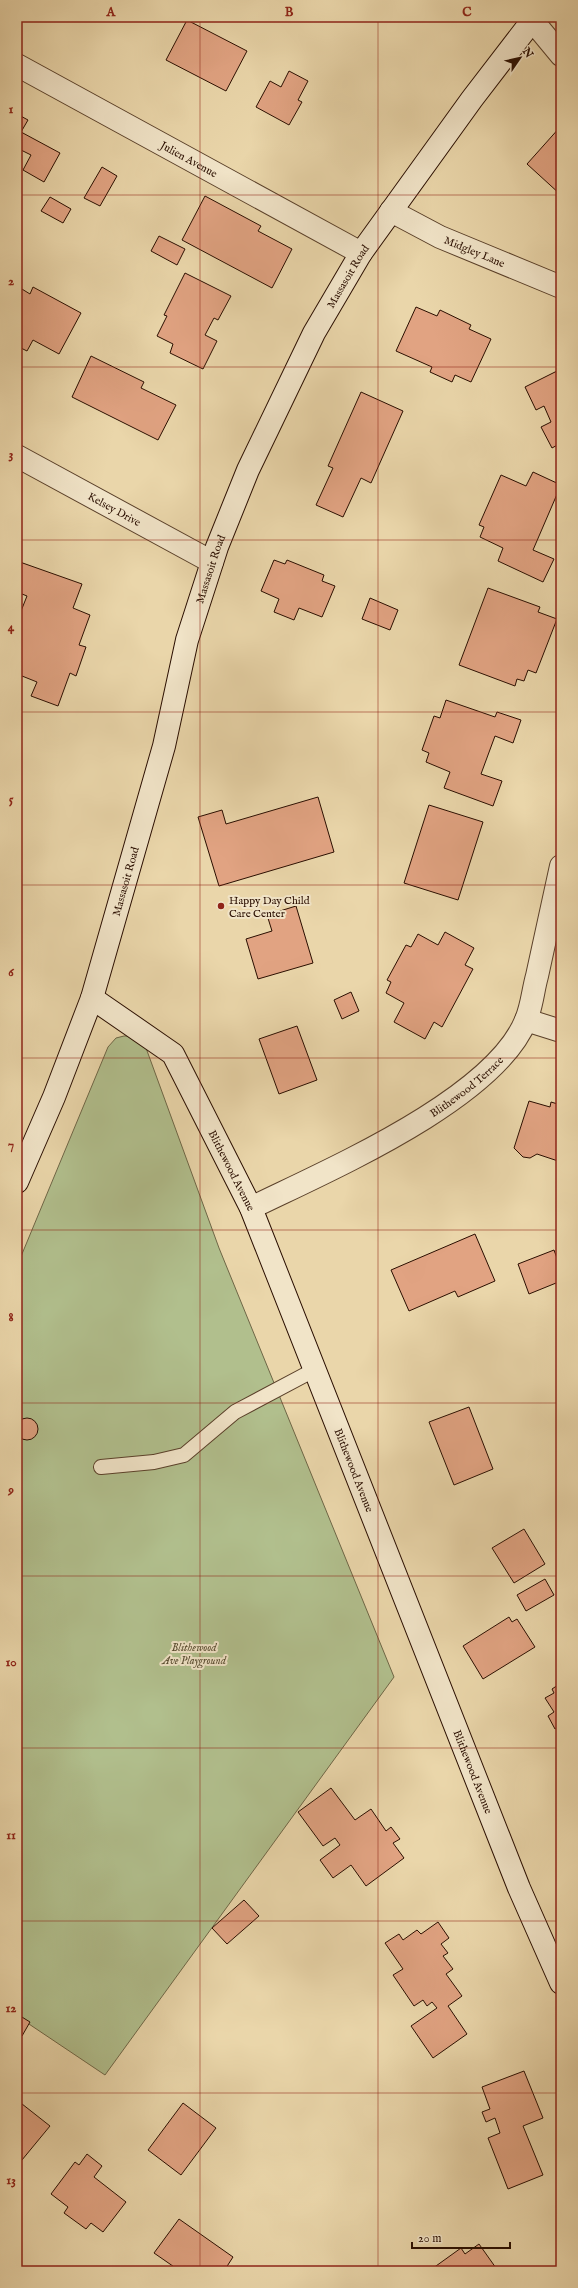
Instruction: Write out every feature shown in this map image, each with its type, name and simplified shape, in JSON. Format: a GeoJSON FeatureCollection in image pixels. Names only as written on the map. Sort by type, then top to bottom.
{"type":"FeatureCollection","features":[{"type":"Feature","properties":{"kind":"street"},"geometry":{"type":"LineString","coordinates":[[533,19],[561,55]]}},
{"type":"Feature","properties":{"kind":"street","name":"Massasoit Road"},"geometry":{"type":"LineString","coordinates":[[17,1182],[54,1097],[92,998],[164,746],[187,640],[212,562],[248,470],[314,333],[361,253],[533,19]]}},
{"type":"Feature","properties":{"kind":"street","name":"Julien Avenue"},"geometry":{"type":"LineString","coordinates":[[17,65],[361,253]]}},
{"type":"Feature","properties":{"kind":"street","name":"Midgley Lane"},"geometry":{"type":"LineString","coordinates":[[391,211],[440,237],[561,287]]}},
{"type":"Feature","properties":{"kind":"street","name":"Kelsey Drive"},"geometry":{"type":"LineString","coordinates":[[17,456],[212,562]]}},
{"type":"Feature","properties":{"kind":"street","name":"Blithewood Terrace"},"geometry":{"type":"LineString","coordinates":[[251,1208],[357,1157],[439,1108],[494,1066],[513,1043],[526,1020],[561,866]]}},
{"type":"Feature","properties":{"kind":"street","name":"Blithewood Avenue"},"geometry":{"type":"LineString","coordinates":[[92,998],[174,1054],[251,1208],[316,1369],[519,1888],[561,1982]]}},
{"type":"Feature","properties":{"kind":"street"},"geometry":{"type":"LineString","coordinates":[[526,1020],[561,1031]]}},
{"type":"Feature","properties":{"kind":"lane"},"geometry":{"type":"LineString","coordinates":[[101,1466],[154,1462],[184,1455],[235,1412],[316,1369]]}},
{"type":"Feature","properties":{"kind":"green space","name":"Blithewood Ave Playground"},"geometry":{"type":"Polygon","coordinates":[[[131,1036],[146,1048],[219,1248],[394,1677],[105,2075],[17,2016],[17,1266],[108,1047],[116,1038],[131,1036]]]}},
{"type":"Feature","properties":{"kind":"building"},"geometry":{"type":"Polygon","coordinates":[[[187,20],[247,51],[226,91],[166,60],[187,20]]]}},
{"type":"Feature","properties":{"kind":"building"},"geometry":{"type":"Polygon","coordinates":[[[289,71],[308,81],[298,100],[302,102],[289,125],[256,107],[270,81],[281,87],[289,71]]]}},
{"type":"Feature","properties":{"kind":"building"},"geometry":{"type":"Polygon","coordinates":[[[17,114],[28,120],[21,132],[60,153],[44,182],[23,170],[31,155],[17,148],[17,114]]]}},
{"type":"Feature","properties":{"kind":"building"},"geometry":{"type":"Polygon","coordinates":[[[561,126],[561,195],[527,164],[561,126]]]}},
{"type":"Feature","properties":{"kind":"building"},"geometry":{"type":"Polygon","coordinates":[[[102,167],[117,176],[100,206],[84,198],[102,167]]]}},
{"type":"Feature","properties":{"kind":"building"},"geometry":{"type":"Polygon","coordinates":[[[205,196],[261,226],[258,231],[292,249],[272,288],[182,240],[205,196]]]}},
{"type":"Feature","properties":{"kind":"building"},"geometry":{"type":"Polygon","coordinates":[[[50,197],[71,209],[63,223],[41,211],[50,197]]]}},
{"type":"Feature","properties":{"kind":"building"},"geometry":{"type":"Polygon","coordinates":[[[159,236],[185,249],[177,265],[151,251],[159,236]]]}},
{"type":"Feature","properties":{"kind":"building"},"geometry":{"type":"Polygon","coordinates":[[[185,273],[231,296],[218,320],[214,318],[205,335],[217,341],[203,369],[170,353],[173,344],[157,336],[167,316],[164,315],[185,273]]]}},
{"type":"Feature","properties":{"kind":"building"},"geometry":{"type":"Polygon","coordinates":[[[17,286],[30,294],[33,287],[81,313],[59,354],[33,340],[27,351],[17,346],[17,286]]]}},
{"type":"Feature","properties":{"kind":"building"},"geometry":{"type":"Polygon","coordinates":[[[416,307],[437,316],[440,310],[471,325],[469,329],[491,339],[471,382],[455,375],[452,382],[430,372],[432,367],[396,351],[416,307]]]}},
{"type":"Feature","properties":{"kind":"building"},"geometry":{"type":"Polygon","coordinates":[[[91,356],[144,382],[141,388],[176,405],[158,440],[72,397],[91,356]]]}},
{"type":"Feature","properties":{"kind":"building"},"geometry":{"type":"Polygon","coordinates":[[[561,369],[561,443],[552,448],[541,427],[551,422],[544,406],[536,410],[525,387],[561,369]]]}},
{"type":"Feature","properties":{"kind":"building"},"geometry":{"type":"Polygon","coordinates":[[[361,392],[403,411],[371,483],[361,478],[343,517],[316,505],[333,468],[328,466],[361,392]]]}},
{"type":"Feature","properties":{"kind":"building"},"geometry":{"type":"Polygon","coordinates":[[[533,472],[561,485],[533,550],[554,559],[543,582],[498,561],[503,548],[480,537],[484,527],[479,525],[501,475],[526,486],[533,472]]]}},
{"type":"Feature","properties":{"kind":"building"},"geometry":{"type":"Polygon","coordinates":[[[274,560],[285,564],[287,560],[324,575],[322,581],[335,586],[322,617],[299,608],[294,620],[274,612],[279,599],[261,591],[274,560]]]}},
{"type":"Feature","properties":{"kind":"building"},"geometry":{"type":"Polygon","coordinates":[[[17,561],[82,584],[73,608],[90,615],[79,645],[86,647],[76,676],[70,673],[58,706],[31,696],[37,682],[17,674],[17,621],[27,596],[17,592],[17,561]]]}},
{"type":"Feature","properties":{"kind":"building"},"geometry":{"type":"Polygon","coordinates":[[[488,588],[540,607],[538,612],[557,619],[536,673],[528,670],[524,681],[517,679],[515,686],[459,665],[488,588]]]}},
{"type":"Feature","properties":{"kind":"building"},"geometry":{"type":"Polygon","coordinates":[[[370,598],[398,610],[390,630],[362,619],[370,598]]]}},
{"type":"Feature","properties":{"kind":"building"},"geometry":{"type":"Polygon","coordinates":[[[446,700],[495,717],[497,712],[521,720],[513,743],[495,736],[481,774],[502,781],[493,806],[444,788],[450,772],[426,762],[429,753],[422,750],[434,716],[440,718],[446,700]]]}},
{"type":"Feature","properties":{"kind":"building"},"geometry":{"type":"Polygon","coordinates":[[[318,797],[334,852],[219,886],[198,817],[222,810],[226,824],[318,797]]]}},
{"type":"Feature","properties":{"kind":"building"},"geometry":{"type":"Polygon","coordinates":[[[429,805],[483,822],[458,900],[404,883],[429,805]]]}},
{"type":"Feature","properties":{"kind":"building"},"geometry":{"type":"Polygon","coordinates":[[[296,906],[313,963],[258,979],[246,939],[272,931],[267,915],[296,906]]]}},
{"type":"Feature","properties":{"kind":"building"},"geometry":{"type":"Polygon","coordinates":[[[445,932],[474,948],[465,965],[473,969],[442,1027],[434,1022],[425,1039],[394,1022],[404,1003],[386,993],[391,982],[387,980],[406,945],[411,947],[418,934],[438,945],[445,932]]]}},
{"type":"Feature","properties":{"kind":"building"},"geometry":{"type":"Polygon","coordinates":[[[351,992],[359,1011],[342,1019],[334,1000],[351,992]]]}},
{"type":"Feature","properties":{"kind":"building"},"geometry":{"type":"Polygon","coordinates":[[[297,1026],[317,1080],[279,1094],[259,1039],[297,1026]]]}},
{"type":"Feature","properties":{"kind":"building"},"geometry":{"type":"Polygon","coordinates":[[[529,1101],[550,1107],[551,1102],[561,1105],[561,1162],[537,1154],[530,1158],[523,1157],[514,1148],[529,1101]]]}},
{"type":"Feature","properties":{"kind":"building"},"geometry":{"type":"Polygon","coordinates":[[[475,1234],[495,1281],[458,1297],[455,1291],[409,1311],[391,1270],[475,1234]]]}},
{"type":"Feature","properties":{"kind":"building"},"geometry":{"type":"Polygon","coordinates":[[[554,1250],[561,1269],[561,1281],[529,1294],[518,1264],[554,1250]]]}},
{"type":"Feature","properties":{"kind":"building"},"geometry":{"type":"Polygon","coordinates":[[[469,1407],[493,1469],[454,1485],[429,1422],[469,1407]]]}},
{"type":"Feature","properties":{"kind":"building"},"geometry":{"type":"Polygon","coordinates":[[[27,1418],[35,1421],[38,1429],[35,1437],[27,1440],[19,1437],[16,1429],[19,1421],[27,1418]]]}},
{"type":"Feature","properties":{"kind":"building"},"geometry":{"type":"Polygon","coordinates":[[[524,1529],[545,1564],[514,1583],[492,1548],[524,1529]]]}},
{"type":"Feature","properties":{"kind":"building"},"geometry":{"type":"Polygon","coordinates":[[[545,1579],[554,1595],[526,1611],[517,1595],[545,1579]]]}},
{"type":"Feature","properties":{"kind":"building"},"geometry":{"type":"Polygon","coordinates":[[[509,1617],[512,1622],[517,1619],[535,1647],[483,1679],[463,1646],[509,1617]]]}},
{"type":"Feature","properties":{"kind":"building"},"geometry":{"type":"Polygon","coordinates":[[[561,1683],[561,1726],[555,1729],[548,1716],[554,1712],[545,1698],[554,1693],[552,1689],[561,1683]]]}},
{"type":"Feature","properties":{"kind":"building"},"geometry":{"type":"Polygon","coordinates":[[[331,1788],[355,1820],[371,1809],[386,1831],[391,1827],[400,1839],[393,1843],[404,1858],[366,1886],[351,1865],[333,1878],[320,1860],[340,1845],[335,1838],[323,1846],[298,1812],[331,1788]]]}},
{"type":"Feature","properties":{"kind":"building"},"geometry":{"type":"Polygon","coordinates":[[[244,1900],[259,1916],[227,1944],[212,1928],[244,1900]]]}},
{"type":"Feature","properties":{"kind":"building"},"geometry":{"type":"Polygon","coordinates":[[[438,1922],[449,1938],[441,1944],[448,1953],[443,1956],[453,1969],[446,1974],[462,1996],[448,2006],[467,2034],[433,2058],[411,2026],[437,2008],[432,2002],[427,2006],[423,2000],[414,2006],[393,1975],[403,1969],[385,1943],[399,1934],[403,1940],[417,1930],[421,1934],[438,1922]]]}},
{"type":"Feature","properties":{"kind":"building"},"geometry":{"type":"Polygon","coordinates":[[[17,2014],[30,2022],[22,2036],[17,2034],[17,2014]]]}},
{"type":"Feature","properties":{"kind":"building"},"geometry":{"type":"Polygon","coordinates":[[[524,2071],[543,2118],[523,2126],[543,2175],[508,2189],[488,2138],[500,2133],[495,2118],[486,2122],[482,2112],[490,2109],[482,2087],[524,2071]]]}},
{"type":"Feature","properties":{"kind":"building"},"geometry":{"type":"Polygon","coordinates":[[[17,2100],[50,2126],[17,2166],[17,2100]]]}},
{"type":"Feature","properties":{"kind":"building"},"geometry":{"type":"Polygon","coordinates":[[[183,2103],[216,2128],[181,2175],[148,2150],[183,2103]]]}},
{"type":"Feature","properties":{"kind":"building"},"geometry":{"type":"Polygon","coordinates":[[[87,2154],[102,2166],[94,2177],[126,2202],[103,2232],[91,2223],[86,2229],[64,2213],[68,2207],[51,2194],[75,2162],[79,2165],[87,2154]]]}},
{"type":"Feature","properties":{"kind":"building"},"geometry":{"type":"Polygon","coordinates":[[[179,2219],[233,2257],[224,2271],[180,2271],[154,2253],[179,2219]]]}},
{"type":"Feature","properties":{"kind":"building"},"geometry":{"type":"Polygon","coordinates":[[[479,2244],[496,2268],[492,2271],[429,2271],[461,2248],[465,2254],[479,2244]]]}},
{"type":"Feature","properties":{"kind":"place","name":"Happy Day Child Care Center"},"geometry":{"type":"Point","coordinates":[221,906]}}]}
